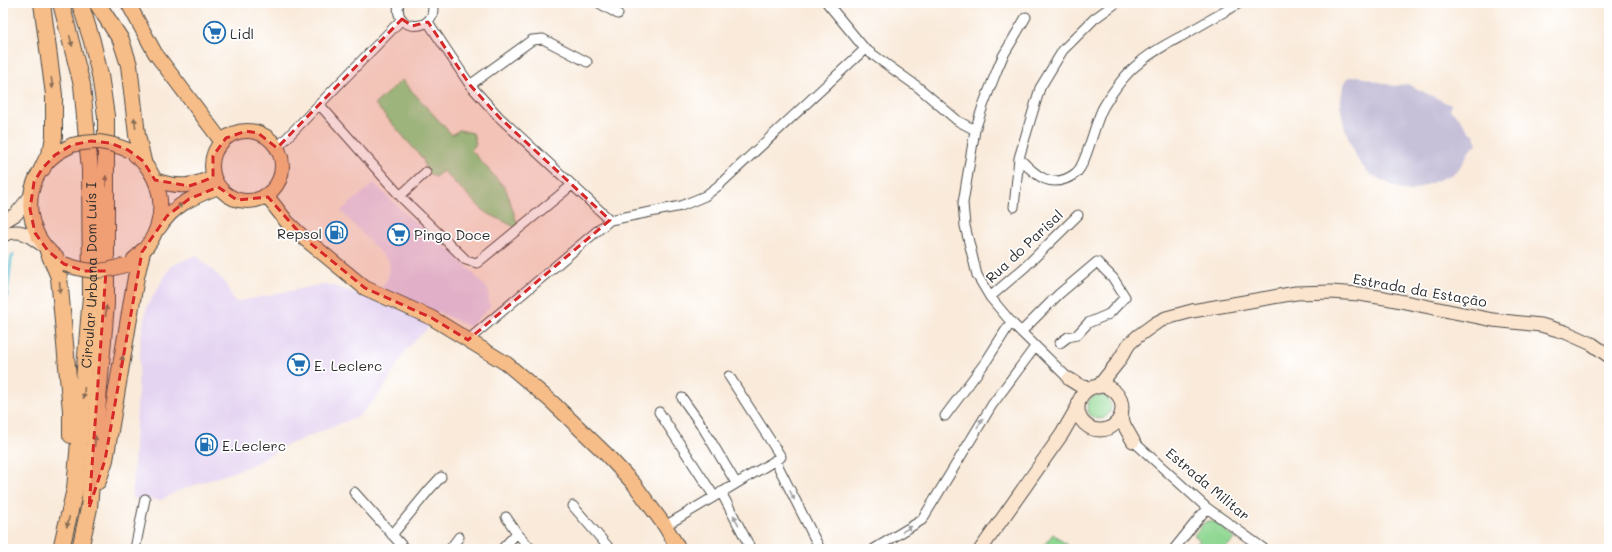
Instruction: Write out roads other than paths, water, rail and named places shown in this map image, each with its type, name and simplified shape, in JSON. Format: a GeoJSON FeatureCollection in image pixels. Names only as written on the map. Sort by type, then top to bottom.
{"type":"FeatureCollection","features":[{"type":"Feature","properties":{"kind":"highway"},"geometry":{"type":"LineString","coordinates":[[42,3],[54,95],[54,136],[52,148],[42,169]]}},
{"type":"Feature","properties":{"kind":"highway","name":"Circular Urbana Dom Luís I"},"geometry":{"type":"LineString","coordinates":[[61,3],[82,85],[90,170],[91,296],[75,489],[61,549]]}},
{"type":"Feature","properties":{"kind":"highway","name":"Circular Urbana Dom Luís I"},"geometry":{"type":"LineString","coordinates":[[80,3],[92,41],[100,75],[106,116],[106,304],[89,508],[80,549]]}},
{"type":"Feature","properties":{"kind":"highway"},"geometry":{"type":"LineString","coordinates":[[97,3],[121,40],[129,65],[137,136],[143,161]]}},
{"type":"Feature","properties":{"kind":"highway"},"geometry":{"type":"LineString","coordinates":[[44,248],[59,277],[71,411],[71,468],[75,489]]}},
{"type":"Feature","properties":{"kind":"highway"},"geometry":{"type":"LineString","coordinates":[[89,508],[105,460],[136,277],[142,252]]}},
{"type":"Feature","properties":{"kind":"main road"},"geometry":{"type":"LineString","coordinates":[[128,3],[155,53],[222,142]]}},
{"type":"Feature","properties":{"kind":"main road"},"geometry":{"type":"LineString","coordinates":[[246,131],[258,133],[268,139],[277,148],[281,159],[282,170],[278,182],[271,192],[261,198],[249,201],[237,200],[226,195],[216,182],[212,166],[213,156],[218,146],[226,138],[235,133],[246,131]]}},
{"type":"Feature","properties":{"kind":"main road"},"geometry":{"type":"LineString","coordinates":[[154,237],[160,218],[161,198],[155,180],[143,161],[128,150],[110,143],[91,141],[72,145],[55,155],[42,169],[34,182],[30,197],[31,221],[35,233],[44,248],[64,264],[84,271],[105,271],[126,265],[142,252],[154,237],[166,216],[216,182]]}},
{"type":"Feature","properties":{"kind":"main road"},"geometry":{"type":"LineString","coordinates":[[155,180],[168,184],[189,186],[216,182]]}},
{"type":"Feature","properties":{"kind":"main road"},"geometry":{"type":"LineString","coordinates":[[266,195],[287,222],[304,238],[365,288],[432,318],[507,364],[552,402],[625,474],[665,526],[679,549]]}},
{"type":"Feature","properties":{"kind":"street"},"geometry":{"type":"LineString","coordinates":[[399,3],[399,14],[402,19],[412,26],[423,25],[428,22],[433,12],[432,3]]}},
{"type":"Feature","properties":{"kind":"street"},"geometry":{"type":"LineString","coordinates":[[598,3],[618,14]]}},
{"type":"Feature","properties":{"kind":"street"},"geometry":{"type":"LineString","coordinates":[[827,3],[865,49],[918,87],[958,121],[976,130]]}},
{"type":"Feature","properties":{"kind":"street"},"geometry":{"type":"LineString","coordinates":[[1014,207],[1019,158],[1040,88],[1063,50],[1094,19],[1116,3]]}},
{"type":"Feature","properties":{"kind":"street"},"geometry":{"type":"LineString","coordinates":[[1019,158],[1035,175],[1051,182],[1064,179],[1077,172],[1083,163],[1102,108],[1116,87],[1137,64],[1156,50],[1240,3]]}},
{"type":"Feature","properties":{"kind":"street"},"geometry":{"type":"LineString","coordinates":[[1026,17],[1000,63],[984,103],[976,130],[963,203],[965,226],[977,275],[990,297],[1035,347],[1069,379],[1082,387],[1102,386],[1113,391],[1117,395],[1121,404],[1121,414],[1117,422],[1108,428],[1099,430],[1088,427],[1076,428],[1062,434]]}},
{"type":"Feature","properties":{"kind":"street"},"geometry":{"type":"LineString","coordinates":[[277,148],[402,19]]}},
{"type":"Feature","properties":{"kind":"street"},"geometry":{"type":"LineString","coordinates":[[428,22],[470,85],[499,117],[610,220]]}},
{"type":"Feature","properties":{"kind":"street"},"geometry":{"type":"LineString","coordinates":[[470,85],[532,40],[543,39],[587,62]]}},
{"type":"Feature","properties":{"kind":"street"},"geometry":{"type":"LineString","coordinates":[[468,340],[610,220],[682,206],[705,196],[718,186],[865,49]]}},
{"type":"Feature","properties":{"kind":"street"},"geometry":{"type":"LineString","coordinates":[[320,104],[400,196],[466,260],[477,264],[572,185]]}},
{"type":"Feature","properties":{"kind":"street"},"geometry":{"type":"LineString","coordinates":[[400,196],[426,172]]}},
{"type":"Feature","properties":{"kind":"street"},"geometry":{"type":"LineString","coordinates":[[3,222],[16,214],[30,197]]}},
{"type":"Feature","properties":{"kind":"street","name":"Rua do Parisal"},"geometry":{"type":"LineString","coordinates":[[990,297],[1025,267],[1078,215]]}},
{"type":"Feature","properties":{"kind":"street"},"geometry":{"type":"LineString","coordinates":[[3,235],[14,232],[24,232],[44,248]]}},
{"type":"Feature","properties":{"kind":"street"},"geometry":{"type":"LineString","coordinates":[[1021,332],[1042,313],[1059,294],[1097,262],[1113,278],[1125,297],[1109,314],[1088,323],[1077,335],[1068,337],[1060,343]]}},
{"type":"Feature","properties":{"kind":"street","name":"Estrada da Estação"},"geometry":{"type":"LineString","coordinates":[[1095,387],[1118,362],[1129,344],[1156,323],[1166,318],[1218,306],[1296,293],[1331,292],[1385,298],[1486,318],[1542,325],[1565,332],[1592,344],[1609,356]]}},
{"type":"Feature","properties":{"kind":"street"},"geometry":{"type":"LineString","coordinates":[[945,416],[987,360],[1011,322]]}},
{"type":"Feature","properties":{"kind":"street"},"geometry":{"type":"LineString","coordinates":[[874,549],[922,520],[992,405],[1035,347]]}},
{"type":"Feature","properties":{"kind":"street","name":"Estrada da Estação"},"geometry":{"type":"LineString","coordinates":[[1113,391],[1113,378],[1118,362]]}},
{"type":"Feature","properties":{"kind":"street"},"geometry":{"type":"LineString","coordinates":[[665,526],[781,457],[729,376]]}},
{"type":"Feature","properties":{"kind":"street"},"geometry":{"type":"LineString","coordinates":[[1069,379],[1082,420],[1088,427]]}},
{"type":"Feature","properties":{"kind":"street"},"geometry":{"type":"LineString","coordinates":[[981,549],[1062,434],[1083,393],[1095,387]]}},
{"type":"Feature","properties":{"kind":"street"},"geometry":{"type":"LineString","coordinates":[[682,398],[702,426],[736,483]]}},
{"type":"Feature","properties":{"kind":"street"},"geometry":{"type":"LineString","coordinates":[[659,412],[718,494],[751,549]]}},
{"type":"Feature","properties":{"kind":"street","name":"Estrada Militar"},"geometry":{"type":"LineString","coordinates":[[1121,414],[1124,425],[1133,441]]}},
{"type":"Feature","properties":{"kind":"street","name":"Estrada Militar"},"geometry":{"type":"LineString","coordinates":[[1108,428],[1133,441],[1207,508],[1264,549]]}},
{"type":"Feature","properties":{"kind":"street"},"geometry":{"type":"LineString","coordinates":[[775,460],[820,549]]}},
{"type":"Feature","properties":{"kind":"street"},"geometry":{"type":"LineString","coordinates":[[392,535],[441,477]]}},
{"type":"Feature","properties":{"kind":"street"},"geometry":{"type":"LineString","coordinates":[[354,492],[405,549]]}},
{"type":"Feature","properties":{"kind":"street"},"geometry":{"type":"LineString","coordinates":[[135,549],[146,499]]}},
{"type":"Feature","properties":{"kind":"street"},"geometry":{"type":"LineString","coordinates":[[573,506],[610,549]]}},
{"type":"Feature","properties":{"kind":"street"},"geometry":{"type":"LineString","coordinates":[[1174,549],[1207,508]]}},
{"type":"Feature","properties":{"kind":"street"},"geometry":{"type":"LineString","coordinates":[[506,516],[517,533],[531,549]]}},
{"type":"Feature","properties":{"kind":"street"},"geometry":{"type":"LineString","coordinates":[[502,549],[517,533]]}},
{"type":"Feature","properties":{"kind":"street"},"geometry":{"type":"LineString","coordinates":[[450,549],[459,537]]}},
{"type":"Feature","properties":{"kind":"waterway"},"geometry":{"type":"LineString","coordinates":[[3,330],[11,260],[13,255]]}},
{"type":"Feature","properties":{"kind":"place","name":"Lidl"},"geometry":{"type":"Point","coordinates":[215,33]}},
{"type":"Feature","properties":{"kind":"place","name":"Repsol"},"geometry":{"type":"Point","coordinates":[337,233]}},
{"type":"Feature","properties":{"kind":"place","name":"Pingo Doce"},"geometry":{"type":"Point","coordinates":[399,234]}},
{"type":"Feature","properties":{"kind":"place","name":"E. Leclerc"},"geometry":{"type":"Point","coordinates":[299,365]}},
{"type":"Feature","properties":{"kind":"place","name":"E.Leclerc"},"geometry":{"type":"Point","coordinates":[207,445]}}]}
